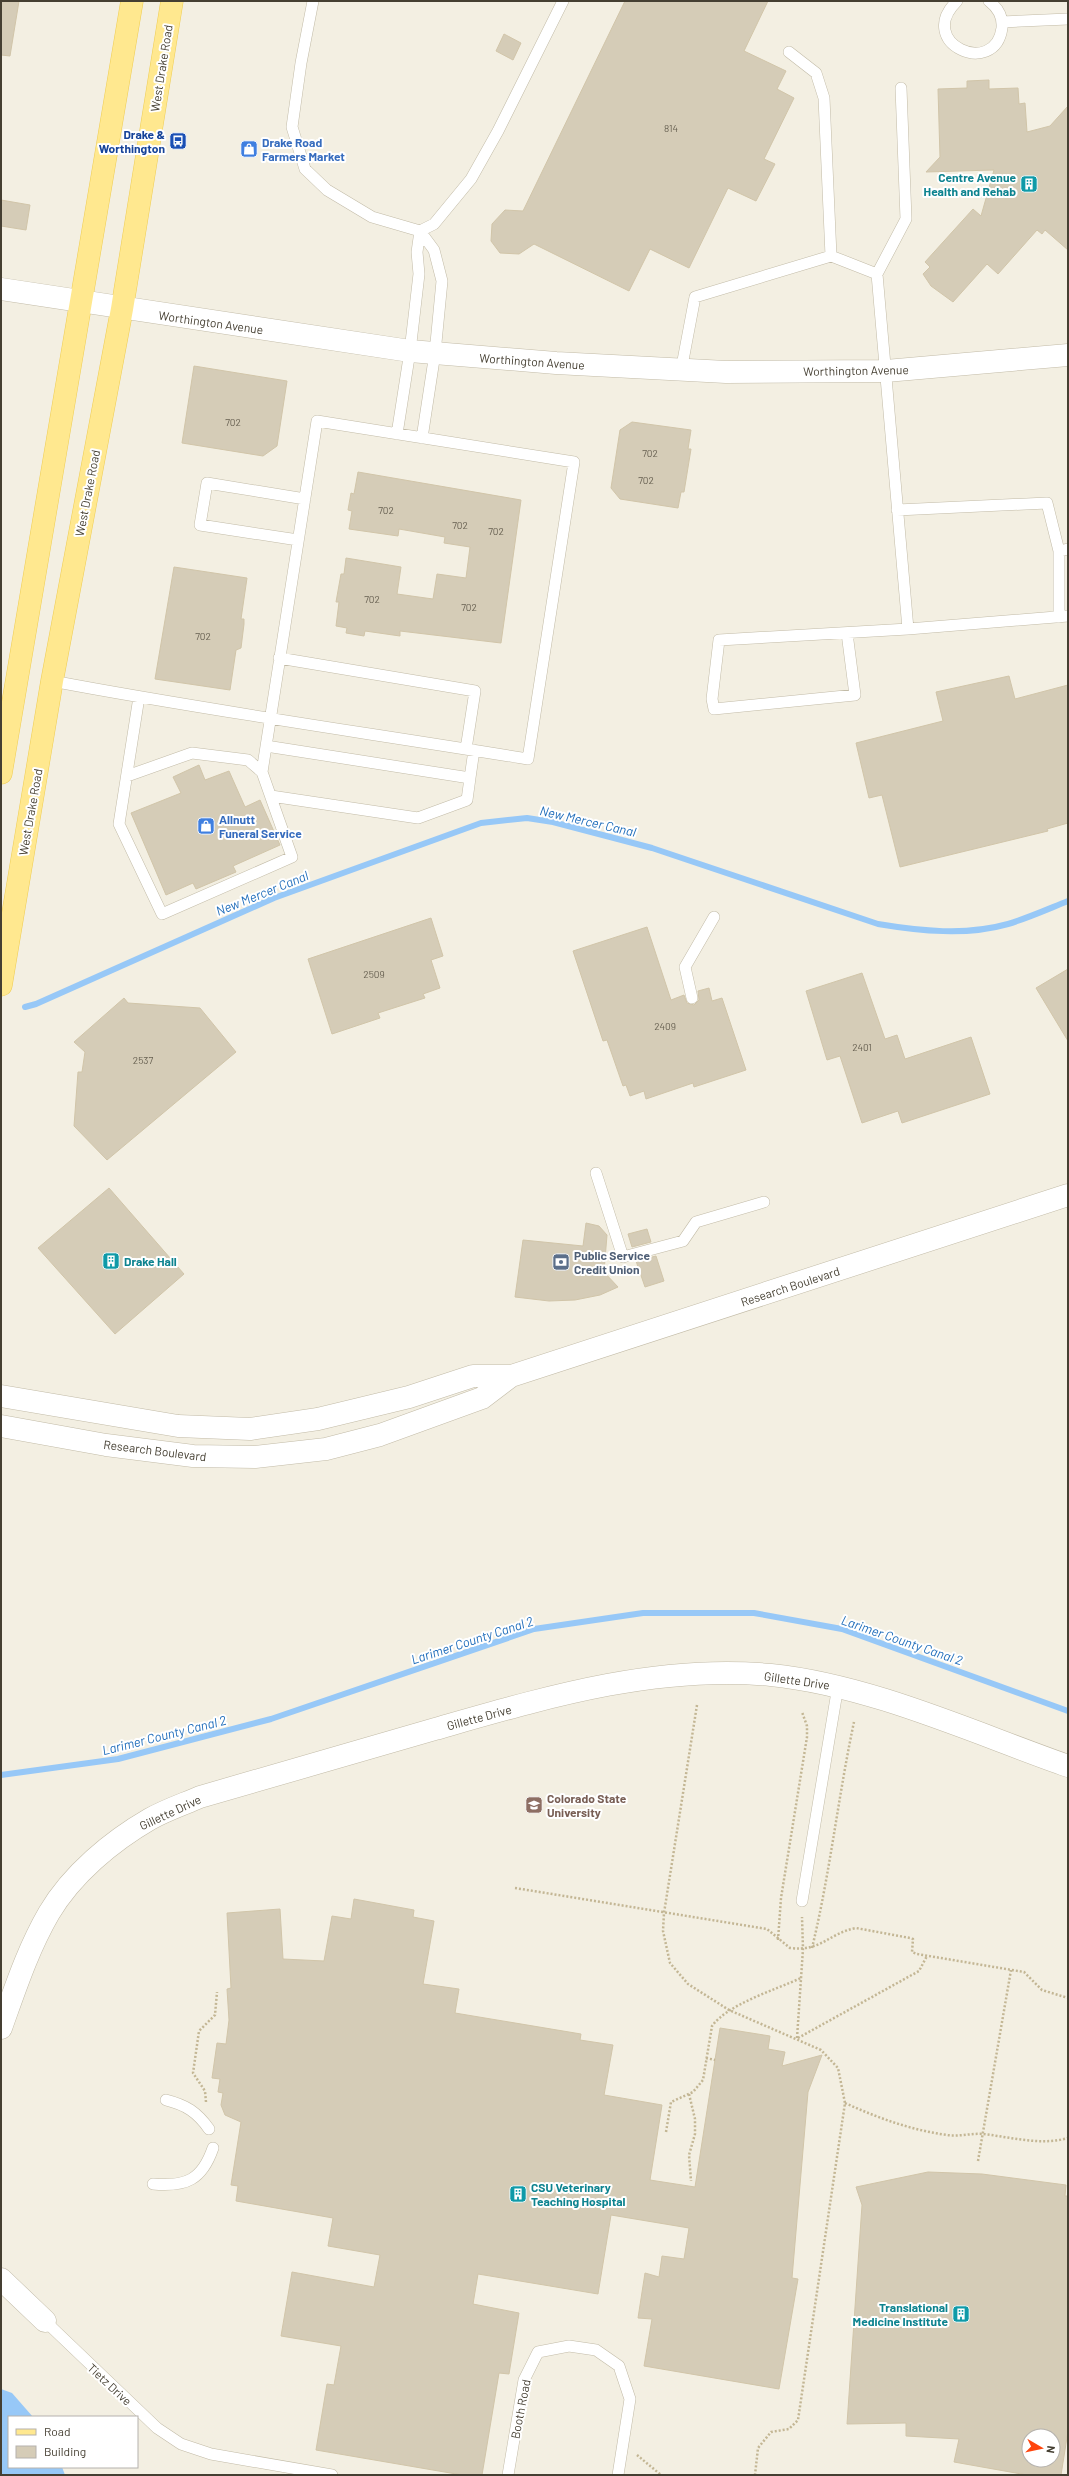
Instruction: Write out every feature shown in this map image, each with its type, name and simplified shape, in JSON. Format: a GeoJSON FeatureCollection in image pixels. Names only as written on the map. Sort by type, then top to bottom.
{"type":"FeatureCollection","features":[{"type":"Feature","properties":{"kind":"main road"},"geometry":{"type":"LineString","coordinates":[[1,773],[132,1]]}},
{"type":"Feature","properties":{"kind":"main road","name":"West Drake Road"},"geometry":{"type":"LineString","coordinates":[[1,986],[52,681],[122,309],[172,1]]}},
{"type":"Feature","properties":{"kind":"street","name":"Worthington Avenue"},"geometry":{"type":"LineString","coordinates":[[1,289],[122,309],[410,351],[681,370],[886,371],[1068,356]]}},
{"type":"Feature","properties":{"kind":"street","name":"Research Boulevard"},"geometry":{"type":"LineString","coordinates":[[1,1396],[178,1426],[250,1429],[318,1419],[409,1397],[473,1376],[511,1376],[1068,1195]]}},
{"type":"Feature","properties":{"kind":"street","name":"Research Boulevard"},"geometry":{"type":"LineString","coordinates":[[1,1426],[106,1445],[193,1456],[255,1457],[326,1449],[380,1435],[482,1398],[511,1376]]}},
{"type":"Feature","properties":{"kind":"street","name":"Gillette Drive"},"geometry":{"type":"LineString","coordinates":[[1,2028],[31,1946],[49,1912],[81,1871],[120,1838],[151,1818],[200,1797],[587,1688],[670,1674],[707,1673],[771,1675],[838,1686],[881,1698],[1068,1766]]}},
{"type":"Feature","properties":{"kind":"street","name":"Tietz Drive"},"geometry":{"type":"LineString","coordinates":[[1,2279],[45,2321]]}},
{"type":"Feature","properties":{"kind":"lane"},"geometry":{"type":"LineString","coordinates":[[313,1],[301,63],[292,127],[305,169],[327,190],[372,217],[420,231],[434,250],[442,281],[422,438]]}},
{"type":"Feature","properties":{"kind":"lane"},"geometry":{"type":"LineString","coordinates":[[420,231],[434,224],[472,179],[498,131],[562,1]]}},
{"type":"Feature","properties":{"kind":"lane"},"geometry":{"type":"LineString","coordinates":[[942,1],[946,16],[945,26],[947,37],[957,49],[966,53],[979,53],[996,44],[1001,35],[1002,22],[999,12],[990,1]]}},
{"type":"Feature","properties":{"kind":"lane"},"geometry":{"type":"LineString","coordinates":[[946,16],[957,1]]}},
{"type":"Feature","properties":{"kind":"lane"},"geometry":{"type":"LineString","coordinates":[[1002,22],[1068,19]]}},
{"type":"Feature","properties":{"kind":"lane"},"geometry":{"type":"LineString","coordinates":[[789,52],[816,73],[824,98],[831,256]]}},
{"type":"Feature","properties":{"kind":"lane"},"geometry":{"type":"LineString","coordinates":[[901,88],[906,219],[877,274],[908,629]]}},
{"type":"Feature","properties":{"kind":"lane"},"geometry":{"type":"LineString","coordinates":[[397,434],[410,351],[419,274],[417,252],[420,231]]}},
{"type":"Feature","properties":{"kind":"lane"},"geometry":{"type":"LineString","coordinates":[[681,370],[695,297],[831,256],[877,274]]}},
{"type":"Feature","properties":{"kind":"lane"},"geometry":{"type":"LineString","coordinates":[[52,681],[139,696],[270,717],[470,749],[528,759],[574,462],[317,421],[279,658],[270,717],[262,772]]}},
{"type":"Feature","properties":{"kind":"lane"},"geometry":{"type":"LineString","coordinates":[[298,540],[200,525],[207,483],[305,499]]}},
{"type":"Feature","properties":{"kind":"lane"},"geometry":{"type":"LineString","coordinates":[[847,633],[855,695],[714,709],[712,699],[719,640],[908,629],[1063,617],[1064,550],[1048,503],[897,510]]}},
{"type":"Feature","properties":{"kind":"lane"},"geometry":{"type":"LineString","coordinates":[[271,796],[418,818],[467,800],[470,778],[470,749],[475,691],[279,658]]}},
{"type":"Feature","properties":{"kind":"lane"},"geometry":{"type":"LineString","coordinates":[[126,776],[192,753],[248,760],[262,772],[292,857],[162,914],[119,824],[126,776],[139,696]]}},
{"type":"Feature","properties":{"kind":"lane"},"geometry":{"type":"LineString","coordinates":[[266,746],[470,778]]}},
{"type":"Feature","properties":{"kind":"lane"},"geometry":{"type":"LineString","coordinates":[[692,998],[685,967],[714,917]]}},
{"type":"Feature","properties":{"kind":"lane"},"geometry":{"type":"LineString","coordinates":[[596,1174],[623,1257],[683,1240],[696,1222],[764,1202]]}},
{"type":"Feature","properties":{"kind":"lane"},"geometry":{"type":"LineString","coordinates":[[802,1901],[838,1686]]}},
{"type":"Feature","properties":{"kind":"lane"},"geometry":{"type":"LineString","coordinates":[[166,2100],[183,2105],[200,2116],[209,2129]]}},
{"type":"Feature","properties":{"kind":"lane"},"geometry":{"type":"LineString","coordinates":[[153,2184],[170,2186],[199,2176],[208,2164],[213,2148]]}},
{"type":"Feature","properties":{"kind":"lane","name":"Tietz Drive"},"geometry":{"type":"LineString","coordinates":[[45,2321],[156,2428],[181,2444],[212,2454],[332,2475]]}},
{"type":"Feature","properties":{"kind":"lane","name":"Booth Road"},"geometry":{"type":"LineString","coordinates":[[508,2475],[524,2380],[538,2352],[569,2346],[596,2350],[619,2366],[630,2399],[618,2475]]}},
{"type":"Feature","properties":{"kind":"path"},"geometry":{"type":"LineString","coordinates":[[697,1705],[664,1913],[663,1931],[670,1963],[688,1984],[729,2010],[798,2038],[821,2050],[838,2068],[845,2103],[798,2420],[789,2428],[771,2432],[758,2448],[755,2475]]}},
{"type":"Feature","properties":{"kind":"path"},"geometry":{"type":"LineString","coordinates":[[778,1940],[781,1898],[807,1738],[807,1726],[802,1712]]}},
{"type":"Feature","properties":{"kind":"path"},"geometry":{"type":"LineString","coordinates":[[812,1948],[823,1904],[840,1789],[854,1722]]}},
{"type":"Feature","properties":{"kind":"path"},"geometry":{"type":"LineString","coordinates":[[515,1888],[767,1930],[790,1948],[812,1948],[849,1929],[856,1928],[910,1938],[913,1939],[912,1952],[927,1956],[1024,1972],[1042,1990],[1068,1998]]}},
{"type":"Feature","properties":{"kind":"path"},"geometry":{"type":"LineString","coordinates":[[798,2038],[803,1949],[802,1901]]}},
{"type":"Feature","properties":{"kind":"path"},"geometry":{"type":"LineString","coordinates":[[798,2038],[919,1971],[927,1956]]}},
{"type":"Feature","properties":{"kind":"path"},"geometry":{"type":"LineString","coordinates":[[978,2161],[1011,1970]]}},
{"type":"Feature","properties":{"kind":"path"},"geometry":{"type":"LineString","coordinates":[[666,2132],[671,2102],[689,2094],[703,2080],[712,2026],[729,2010],[801,1978]]}},
{"type":"Feature","properties":{"kind":"path"},"geometry":{"type":"LineString","coordinates":[[200,2116],[206,2105],[205,2090],[193,2073],[199,2031],[215,2015],[217,1992]]}},
{"type":"Feature","properties":{"kind":"path"},"geometry":{"type":"LineString","coordinates":[[706,2058],[715,2060]]}},
{"type":"Feature","properties":{"kind":"path"},"geometry":{"type":"LineString","coordinates":[[689,2094],[695,2119],[695,2134],[689,2155],[691,2181]]}},
{"type":"Feature","properties":{"kind":"path"},"geometry":{"type":"LineString","coordinates":[[845,2103],[878,2118],[914,2129],[948,2135],[982,2134],[1027,2141],[1068,2138]]}},
{"type":"Feature","properties":{"kind":"path"},"geometry":{"type":"LineString","coordinates":[[623,2446],[642,2458],[661,2475]]}},
{"type":"Feature","properties":{"kind":"water"},"geometry":{"type":"Polygon","coordinates":[[[1,2389],[12,2393],[32,2416],[8,2416],[8,2468],[62,2468],[65,2475],[1,2475],[1,2389]]]}},
{"type":"Feature","properties":{"kind":"building"},"geometry":{"type":"Polygon","coordinates":[[[1,1],[19,1],[10,56],[1,55],[1,1]]]}},
{"type":"Feature","properties":{"kind":"building"},"geometry":{"type":"Polygon","coordinates":[[[625,1],[768,1],[744,51],[786,71],[777,89],[794,98],[764,159],[775,164],[756,201],[728,188],[689,268],[650,249],[629,291],[534,244],[519,254],[500,253],[491,241],[492,224],[505,210],[523,211],[625,1]]]}},
{"type":"Feature","properties":{"kind":"building"},"geometry":{"type":"Polygon","coordinates":[[[504,34],[521,43],[513,60],[496,51],[504,34]]]}},
{"type":"Feature","properties":{"kind":"building","name":"Centre Avenue Health and Rehab"},"geometry":{"type":"Polygon","coordinates":[[[989,80],[989,89],[1018,88],[1019,104],[1025,103],[1027,132],[1050,126],[1068,106],[1068,250],[1045,230],[1042,234],[1037,230],[998,274],[987,264],[953,302],[931,286],[923,274],[930,267],[925,262],[973,209],[981,216],[994,170],[926,172],[940,157],[938,89],[967,88],[967,81],[989,80]]]}},
{"type":"Feature","properties":{"kind":"building"},"geometry":{"type":"Polygon","coordinates":[[[1,200],[30,205],[26,230],[1,226],[1,200]]]}},
{"type":"Feature","properties":{"kind":"building"},"geometry":{"type":"Polygon","coordinates":[[[194,366],[287,381],[277,446],[263,456],[182,443],[194,366]]]}},
{"type":"Feature","properties":{"kind":"building"},"geometry":{"type":"Polygon","coordinates":[[[632,422],[691,430],[688,449],[691,449],[684,492],[681,492],[678,508],[620,499],[611,488],[620,430],[632,422]]]}},
{"type":"Feature","properties":{"kind":"building"},"geometry":{"type":"Polygon","coordinates":[[[358,472],[521,500],[501,643],[400,631],[400,636],[365,631],[364,636],[346,633],[347,628],[336,626],[339,602],[336,602],[341,574],[344,574],[346,558],[401,567],[397,594],[433,599],[437,574],[466,578],[470,547],[444,543],[445,537],[399,529],[398,536],[349,529],[352,511],[348,510],[351,493],[354,494],[358,472]]]}},
{"type":"Feature","properties":{"kind":"building"},"geometry":{"type":"Polygon","coordinates":[[[174,567],[247,578],[241,619],[244,619],[244,624],[241,648],[236,650],[230,690],[155,679],[174,567]]]}},
{"type":"Feature","properties":{"kind":"building"},"geometry":{"type":"Polygon","coordinates":[[[1009,676],[1015,699],[1068,685],[1068,823],[1047,829],[1048,831],[900,867],[882,795],[869,798],[856,743],[943,721],[936,692],[1009,676]]]}},
{"type":"Feature","properties":{"kind":"building"},"geometry":{"type":"Polygon","coordinates":[[[199,765],[205,780],[229,771],[245,807],[260,800],[280,845],[233,866],[236,872],[196,889],[193,883],[166,895],[131,813],[181,793],[173,777],[199,765]]]}},
{"type":"Feature","properties":{"kind":"building"},"geometry":{"type":"Polygon","coordinates":[[[431,918],[443,956],[431,960],[440,988],[423,994],[425,998],[378,1013],[380,1018],[332,1034],[308,959],[431,918]]]}},
{"type":"Feature","properties":{"kind":"building"},"geometry":{"type":"Polygon","coordinates":[[[647,927],[671,1000],[684,995],[687,1003],[694,1005],[699,1000],[698,991],[709,988],[712,1001],[722,998],[746,1070],[694,1087],[693,1083],[646,1099],[644,1091],[630,1096],[626,1085],[623,1086],[607,1040],[603,1041],[573,951],[647,927]]]}},
{"type":"Feature","properties":{"kind":"building"},"geometry":{"type":"Polygon","coordinates":[[[1068,969],[1068,1041],[1036,988],[1068,969]]]}},
{"type":"Feature","properties":{"kind":"building"},"geometry":{"type":"Polygon","coordinates":[[[862,973],[885,1039],[897,1035],[905,1059],[971,1037],[990,1094],[902,1123],[898,1111],[862,1123],[840,1056],[827,1060],[806,991],[862,973]]]}},
{"type":"Feature","properties":{"kind":"building"},"geometry":{"type":"Polygon","coordinates":[[[124,998],[128,1003],[200,1008],[236,1052],[107,1160],[74,1126],[78,1072],[82,1072],[85,1052],[74,1042],[124,998]]]}},
{"type":"Feature","properties":{"kind":"building","name":"Drake Hall"},"geometry":{"type":"Polygon","coordinates":[[[109,1188],[184,1274],[115,1334],[38,1248],[109,1188]]]}},
{"type":"Feature","properties":{"kind":"building","name":"Public Service Credit Union"},"geometry":{"type":"Polygon","coordinates":[[[586,1223],[599,1226],[607,1235],[604,1272],[618,1287],[600,1295],[575,1300],[549,1301],[515,1297],[523,1240],[583,1246],[586,1223]]]}},
{"type":"Feature","properties":{"kind":"building"},"geometry":{"type":"Polygon","coordinates":[[[647,1229],[651,1242],[632,1247],[628,1234],[647,1229]]]}},
{"type":"Feature","properties":{"kind":"building"},"geometry":{"type":"Polygon","coordinates":[[[656,1256],[664,1281],[645,1287],[636,1261],[656,1256]]]}},
{"type":"Feature","properties":{"kind":"building","name":"CSU Veterinary Teaching Hospital"},"geometry":{"type":"Polygon","coordinates":[[[354,1899],[414,1910],[413,1917],[434,1921],[423,1984],[459,1989],[455,2013],[581,2034],[580,2040],[613,2045],[604,2095],[662,2105],[650,2180],[695,2187],[720,2028],[770,2036],[768,2049],[785,2052],[782,2066],[822,2055],[808,2092],[792,2278],[798,2279],[779,2389],[644,2366],[652,2319],[638,2318],[645,2273],[659,2277],[662,2256],[684,2259],[689,2228],[611,2215],[598,2294],[478,2274],[473,2304],[519,2313],[509,2374],[499,2373],[482,2475],[462,2475],[316,2450],[327,2384],[334,2385],[341,2346],[281,2336],[292,2272],[374,2287],[380,2255],[328,2246],[333,2218],[236,2201],[238,2186],[231,2185],[241,2122],[225,2115],[221,2105],[223,2093],[218,2092],[220,2079],[212,2078],[217,2043],[226,2044],[229,2020],[227,1989],[231,1988],[227,1913],[280,1909],[283,1959],[324,1961],[332,1916],[351,1919],[354,1899]]]}},
{"type":"Feature","properties":{"kind":"building","name":"Translational Medicine Institute"},"geometry":{"type":"Polygon","coordinates":[[[928,2172],[982,2174],[1066,2185],[1065,2196],[1068,2196],[1068,2431],[1061,2475],[1027,2475],[954,2462],[959,2439],[906,2436],[906,2423],[847,2424],[862,2205],[856,2187],[928,2172]]]}},
{"type":"Feature","properties":{"kind":"waterway","name":"New Mercer Canal"},"geometry":{"type":"LineString","coordinates":[[25,1007],[36,1004],[274,898],[481,823],[527,818],[553,822],[652,848],[878,924],[894,927],[943,931],[992,928],[1023,919],[1068,901]]}},
{"type":"Feature","properties":{"kind":"waterway","name":"Larimer County Canal 2"},"geometry":{"type":"LineString","coordinates":[[1,1775],[118,1759],[271,1719],[534,1629],[643,1613],[754,1613],[842,1629],[1068,1711]]}},
{"type":"Feature","properties":{"kind":"place","name":"Drake & Worthington"},"geometry":{"type":"Point","coordinates":[178,141]}},
{"type":"Feature","properties":{"kind":"place","name":"Drake Road Farmers Market"},"geometry":{"type":"Point","coordinates":[249,149]}},
{"type":"Feature","properties":{"kind":"place","name":"Centre Avenue Health and Rehab"},"geometry":{"type":"Point","coordinates":[1029,184]}},
{"type":"Feature","properties":{"kind":"place","name":"Allnutt Funeral Service"},"geometry":{"type":"Point","coordinates":[206,826]}},
{"type":"Feature","properties":{"kind":"place","name":"Drake Hall"},"geometry":{"type":"Point","coordinates":[111,1261]}},
{"type":"Feature","properties":{"kind":"place","name":"Public Service Credit Union"},"geometry":{"type":"Point","coordinates":[561,1262]}},
{"type":"Feature","properties":{"kind":"place","name":"Colorado State University"},"geometry":{"type":"Point","coordinates":[534,1805]}},
{"type":"Feature","properties":{"kind":"place","name":"CSU Veterinary Teaching Hospital"},"geometry":{"type":"Point","coordinates":[518,2194]}},
{"type":"Feature","properties":{"kind":"place","name":"Translational Medicine Institute"},"geometry":{"type":"Point","coordinates":[961,2314]}}]}
